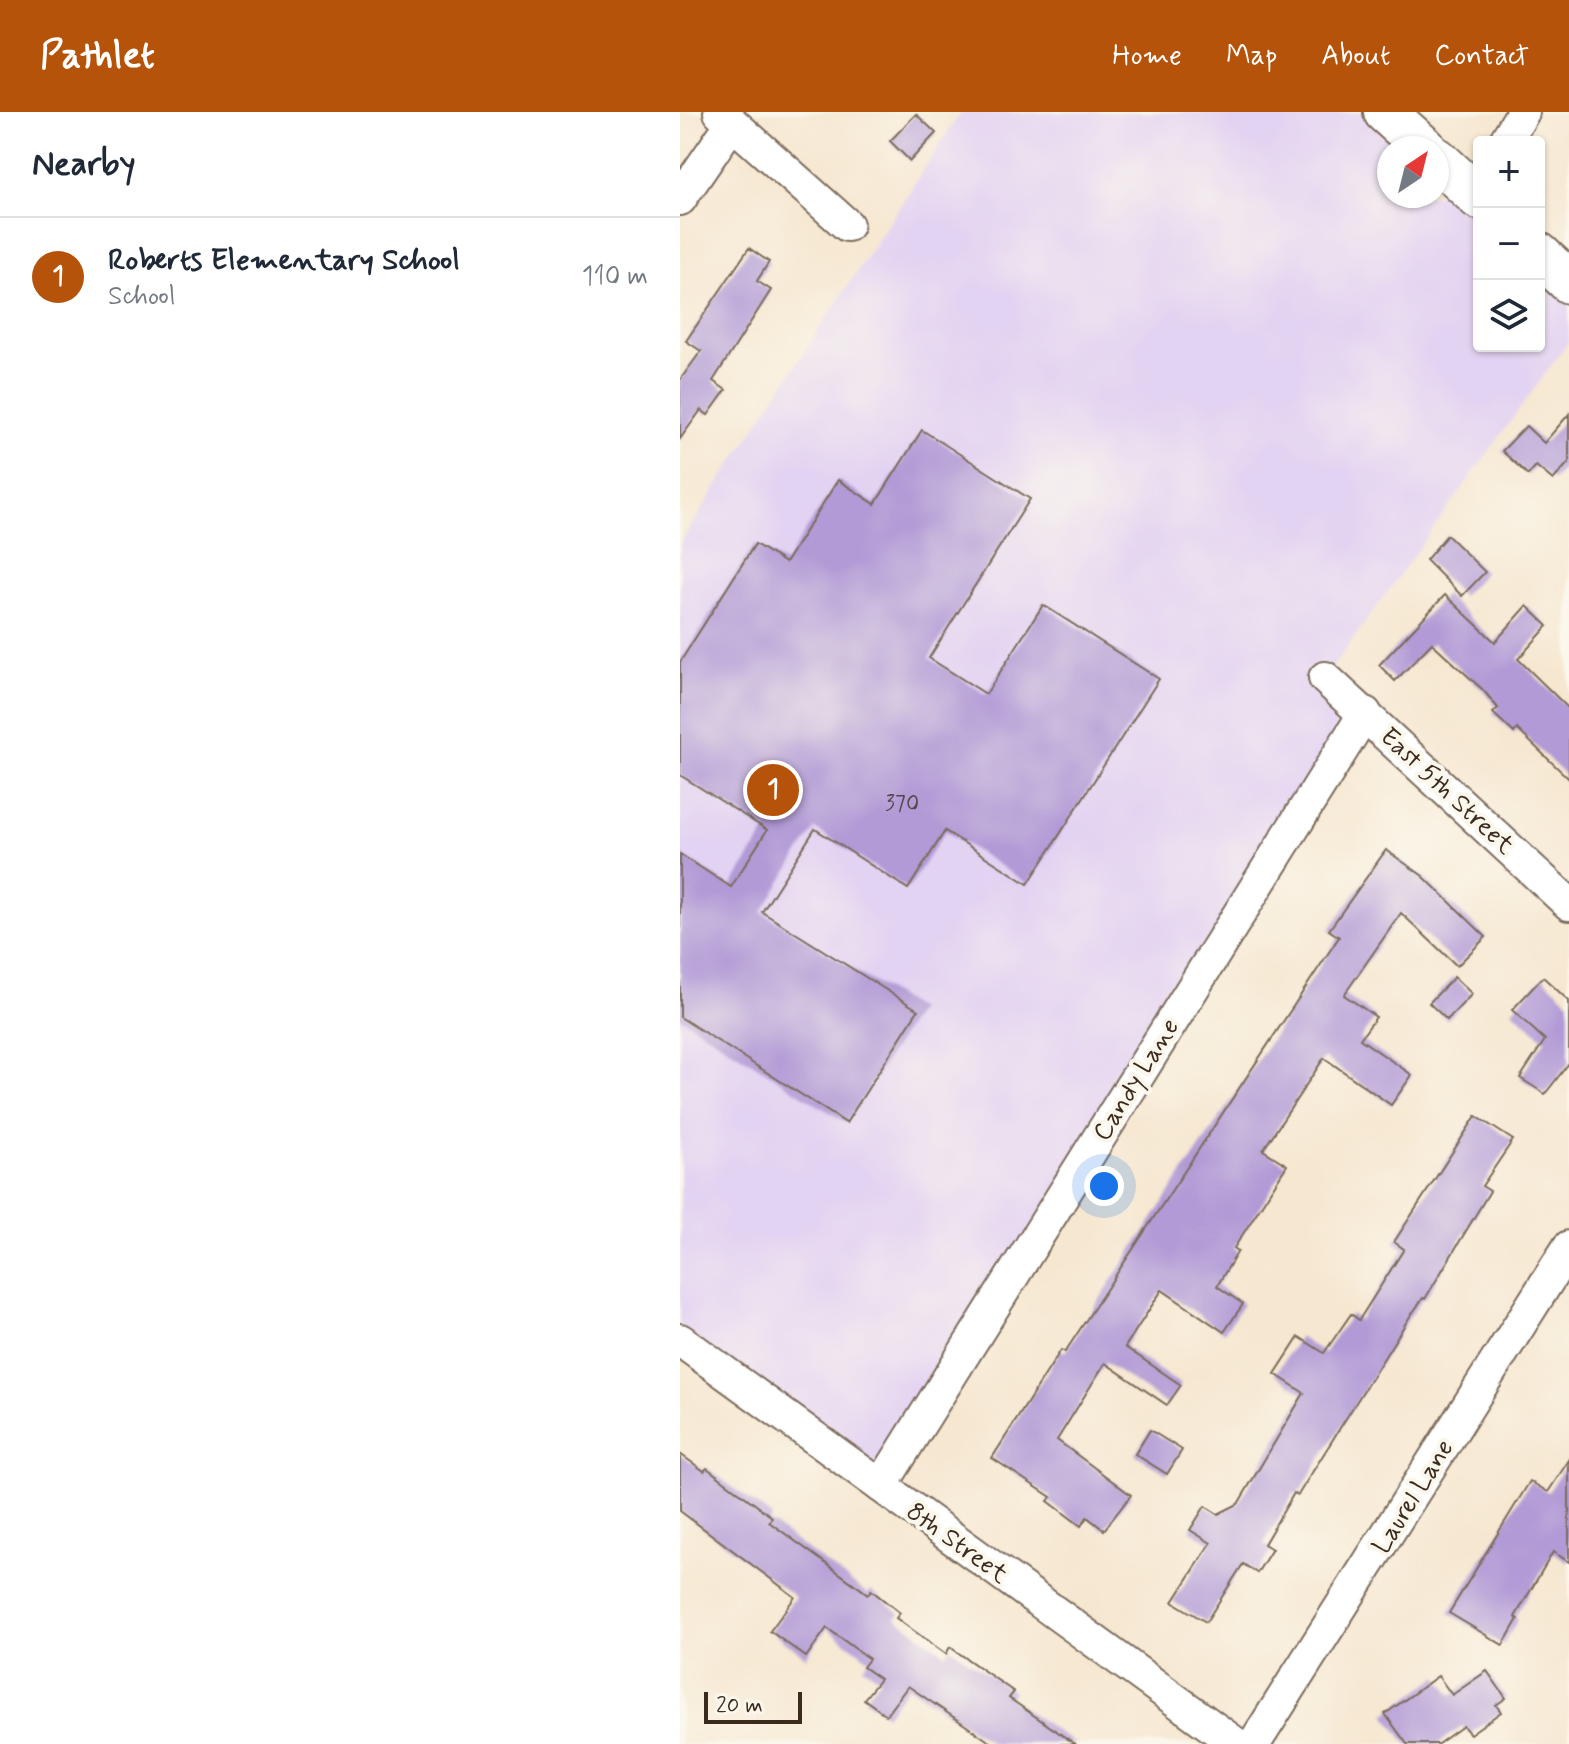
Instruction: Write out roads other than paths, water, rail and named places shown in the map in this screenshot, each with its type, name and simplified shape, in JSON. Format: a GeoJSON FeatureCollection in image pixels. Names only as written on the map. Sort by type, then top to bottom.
{"type":"FeatureCollection","features":[{"type":"Feature","properties":{"kind":"street"},"geometry":{"type":"LineString","coordinates":[[1385,112],[1412,136]]}},
{"type":"Feature","properties":{"kind":"street"},"geometry":{"type":"LineString","coordinates":[[1509,136],[1523,112]]}},
{"type":"Feature","properties":{"kind":"street"},"geometry":{"type":"LineString","coordinates":[[680,199],[726,118],[847,225]]}},
{"type":"Feature","properties":{"kind":"street"},"geometry":{"type":"LineString","coordinates":[[1449,169],[1473,189]]}},
{"type":"Feature","properties":{"kind":"street"},"geometry":{"type":"LineString","coordinates":[[1545,260],[1569,282]]}},
{"type":"Feature","properties":{"kind":"street","name":"East 5th Street"},"geometry":{"type":"LineString","coordinates":[[1325,678],[1569,904]]}},
{"type":"Feature","properties":{"kind":"street","name":"Candy Lane"},"geometry":{"type":"LineString","coordinates":[[881,1486],[1365,713]]}},
{"type":"Feature","properties":{"kind":"street","name":"Laurel Lane"},"geometry":{"type":"LineString","coordinates":[[1254,1744],[1569,1247]]}},
{"type":"Feature","properties":{"kind":"street","name":"8th Street"},"geometry":{"type":"LineString","coordinates":[[680,1340],[1236,1744]]}},
{"type":"Feature","properties":{"kind":"place","name":"Roberts Elementary School"},"geometry":{"type":"Point","coordinates":[773,790]}}]}
